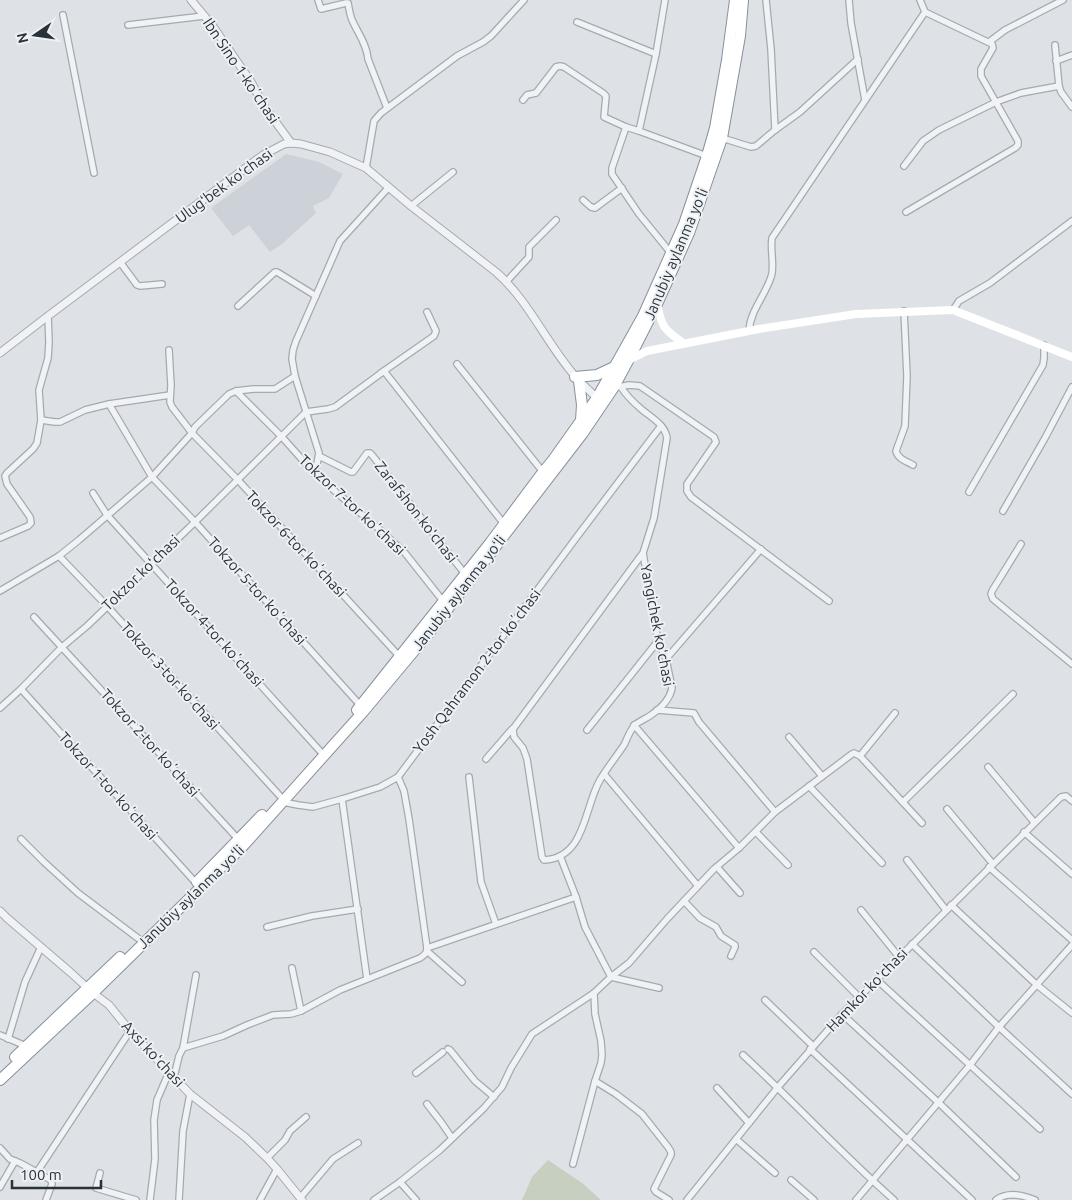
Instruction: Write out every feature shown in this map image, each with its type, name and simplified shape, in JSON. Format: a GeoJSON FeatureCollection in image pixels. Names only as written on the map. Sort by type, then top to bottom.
{"type":"FeatureCollection","features":[{"type":"Feature","properties":{"kind":"highway","name":"Janubiy aylanma yoʻli"},"geometry":{"type":"LineString","coordinates":[[0,1071],[244,846],[490,543],[580,423],[597,398],[643,316],[684,224],[715,128],[728,60],[735,0]]}},
{"type":"Feature","properties":{"kind":"highway","name":"Janubiy aylanma yoʻli"},"geometry":{"type":"LineString","coordinates":[[0,1080],[281,799],[363,712],[429,633],[617,387],[689,233],[722,138],[740,36],[743,0]]}},
{"type":"Feature","properties":{"kind":"highway"},"geometry":{"type":"LineString","coordinates":[[580,423],[582,405],[577,379],[597,375],[615,366]]}},
{"type":"Feature","properties":{"kind":"main road"},"geometry":{"type":"LineString","coordinates":[[657,304],[660,318],[666,330],[683,344]]}},
{"type":"Feature","properties":{"kind":"main road"},"geometry":{"type":"LineString","coordinates":[[628,361],[646,351],[749,331],[856,314],[953,310],[1072,357]]}},
{"type":"Feature","properties":{"kind":"street","name":"Ibn Sino 1-koʼchasi"},"geometry":{"type":"LineString","coordinates":[[191,0],[212,25],[251,82],[264,106],[292,143]]}},
{"type":"Feature","properties":{"kind":"street"},"geometry":{"type":"LineString","coordinates":[[318,0],[322,9],[348,3],[351,17],[362,39],[387,108]]}},
{"type":"Feature","properties":{"kind":"street"},"geometry":{"type":"LineString","coordinates":[[366,168],[374,121],[381,113],[457,56],[491,36],[524,0]]}},
{"type":"Feature","properties":{"kind":"street"},"geometry":{"type":"LineString","coordinates":[[639,131],[656,54],[665,0]]}},
{"type":"Feature","properties":{"kind":"street"},"geometry":{"type":"LineString","coordinates":[[766,0],[771,49],[775,130]]}},
{"type":"Feature","properties":{"kind":"street"},"geometry":{"type":"LineString","coordinates":[[849,0],[851,23],[865,100]]}},
{"type":"Feature","properties":{"kind":"street"},"geometry":{"type":"LineString","coordinates":[[906,212],[1018,145],[1018,141],[981,76],[981,69],[993,48],[992,44],[925,12],[921,2],[928,0]]}},
{"type":"Feature","properties":{"kind":"street"},"geometry":{"type":"LineString","coordinates":[[990,42],[1005,30],[1063,0]]}},
{"type":"Feature","properties":{"kind":"street"},"geometry":{"type":"LineString","coordinates":[[749,331],[749,321],[772,276],[770,246],[772,238],[925,12]]}},
{"type":"Feature","properties":{"kind":"street"},"geometry":{"type":"LineString","coordinates":[[63,15],[94,173]]}},
{"type":"Feature","properties":{"kind":"street"},"geometry":{"type":"LineString","coordinates":[[128,25],[204,16]]}},
{"type":"Feature","properties":{"kind":"street"},"geometry":{"type":"LineString","coordinates":[[577,22],[656,54]]}},
{"type":"Feature","properties":{"kind":"street"},"geometry":{"type":"LineString","coordinates":[[1054,46],[1059,86],[1072,107]]}},
{"type":"Feature","properties":{"kind":"street"},"geometry":{"type":"LineString","coordinates":[[1056,61],[1072,56]]}},
{"type":"Feature","properties":{"kind":"street"},"geometry":{"type":"LineString","coordinates":[[722,138],[754,147],[800,112],[858,59]]}},
{"type":"Feature","properties":{"kind":"street"},"geometry":{"type":"LineString","coordinates":[[522,100],[527,95],[536,93],[556,67],[564,67],[606,96],[604,117],[626,127],[707,156]]}},
{"type":"Feature","properties":{"kind":"street"},"geometry":{"type":"LineString","coordinates":[[904,166],[923,141],[939,130],[996,102],[1028,91],[1059,86]]}},
{"type":"Feature","properties":{"kind":"street"},"geometry":{"type":"LineString","coordinates":[[626,127],[611,171],[639,214],[670,252]]}},
{"type":"Feature","properties":{"kind":"street","name":"Ulugʻbek koʻchasi"},"geometry":{"type":"LineString","coordinates":[[0,353],[263,156],[275,148],[292,143],[330,152],[366,168],[411,206],[507,281],[525,303],[569,370],[597,398]]}},
{"type":"Feature","properties":{"kind":"street"},"geometry":{"type":"LineString","coordinates":[[411,206],[453,172]]}},
{"type":"Feature","properties":{"kind":"street"},"geometry":{"type":"LineString","coordinates":[[316,474],[319,456],[295,376],[292,359],[293,350],[340,241],[389,187]]}},
{"type":"Feature","properties":{"kind":"street"},"geometry":{"type":"LineString","coordinates":[[583,200],[595,208],[622,188]]}},
{"type":"Feature","properties":{"kind":"street"},"geometry":{"type":"LineString","coordinates":[[507,281],[529,257],[529,247],[556,220]]}},
{"type":"Feature","properties":{"kind":"street"},"geometry":{"type":"LineString","coordinates":[[953,310],[959,301],[990,284],[1072,221]]}},
{"type":"Feature","properties":{"kind":"street"},"geometry":{"type":"LineString","coordinates":[[120,262],[137,285],[162,284]]}},
{"type":"Feature","properties":{"kind":"street"},"geometry":{"type":"LineString","coordinates":[[238,306],[275,272],[316,296]]}},
{"type":"Feature","properties":{"kind":"street"},"geometry":{"type":"LineString","coordinates":[[904,311],[906,376],[904,426],[896,451],[901,459],[912,465]]}},
{"type":"Feature","properties":{"kind":"street"},"geometry":{"type":"LineString","coordinates":[[282,437],[306,412],[328,409],[335,406],[434,336],[436,331],[427,312]]}},
{"type":"Feature","properties":{"kind":"street"},"geometry":{"type":"LineString","coordinates":[[0,538],[31,523],[30,517],[7,484],[5,476],[36,444],[41,420],[39,390],[48,358],[50,342],[48,316]]}},
{"type":"Feature","properties":{"kind":"street"},"geometry":{"type":"LineString","coordinates":[[969,492],[1043,365],[1044,345]]}},
{"type":"Feature","properties":{"kind":"street"},"geometry":{"type":"LineString","coordinates":[[41,420],[60,422],[85,410],[109,404],[170,396],[169,350]]}},
{"type":"Feature","properties":{"kind":"street"},"geometry":{"type":"LineString","coordinates":[[457,364],[543,472]]}},
{"type":"Feature","properties":{"kind":"street"},"geometry":{"type":"LineString","coordinates":[[384,371],[504,524]]}},
{"type":"Feature","properties":{"kind":"street"},"geometry":{"type":"LineString","coordinates":[[0,591],[59,556],[79,540],[152,477],[192,433],[195,427],[229,394],[236,391],[253,389],[275,389],[295,376]]}},
{"type":"Feature","properties":{"kind":"street"},"geometry":{"type":"LineString","coordinates":[[617,387],[640,386],[714,437],[716,442],[687,484],[687,491],[691,497],[829,601]]}},
{"type":"Feature","properties":{"kind":"street"},"geometry":{"type":"LineString","coordinates":[[486,759],[512,729],[643,553],[654,518],[667,438],[666,432],[661,426],[617,387]]}},
{"type":"Feature","properties":{"kind":"street"},"geometry":{"type":"LineString","coordinates":[[1004,511],[1072,387]]}},
{"type":"Feature","properties":{"kind":"street","name":"Tokzor 7-tor koʼchasi"},"geometry":{"type":"LineString","coordinates":[[236,391],[316,474],[405,553],[443,601]]}},
{"type":"Feature","properties":{"kind":"street","name":"Tokzor 6-tor koʼchasi"},"geometry":{"type":"LineString","coordinates":[[170,396],[172,407],[192,433],[238,480],[399,656]]}},
{"type":"Feature","properties":{"kind":"street","name":"Tokzor 5-tor koʼchasi"},"geometry":{"type":"LineString","coordinates":[[109,404],[152,477],[360,705]]}},
{"type":"Feature","properties":{"kind":"street","name":"Yosh Qahramon 2-tor koʼchasi"},"geometry":{"type":"LineString","coordinates":[[398,777],[661,426]]}},
{"type":"Feature","properties":{"kind":"street","name":"Tokzor koʻchasi"},"geometry":{"type":"LineString","coordinates":[[0,708],[282,437]]}},
{"type":"Feature","properties":{"kind":"street","name":"Zarafshon koʻchasi"},"geometry":{"type":"LineString","coordinates":[[319,456],[353,472],[367,453],[370,453],[465,574]]}},
{"type":"Feature","properties":{"kind":"street","name":"Tokzor 4-tor koʼchasi"},"geometry":{"type":"LineString","coordinates":[[93,493],[107,515],[320,751]]}},
{"type":"Feature","properties":{"kind":"street"},"geometry":{"type":"LineString","coordinates":[[1021,544],[992,591],[991,597],[1072,664]]}},
{"type":"Feature","properties":{"kind":"street"},"geometry":{"type":"LineString","coordinates":[[666,659],[761,549]]}},
{"type":"Feature","properties":{"kind":"street","name":"Yangichek koʻchasi"},"geometry":{"type":"LineString","coordinates":[[634,725],[658,710],[667,701],[672,688],[666,659],[658,641],[643,553]]}},
{"type":"Feature","properties":{"kind":"street","name":"Tokzor 3-tor koʼchasi"},"geometry":{"type":"LineString","coordinates":[[59,556],[107,606],[281,799]]}},
{"type":"Feature","properties":{"kind":"street","name":"Tokzor 2-tor koʼchasi"},"geometry":{"type":"LineString","coordinates":[[34,617],[238,840]]}},
{"type":"Feature","properties":{"kind":"street"},"geometry":{"type":"LineString","coordinates":[[587,730],[658,641]]}},
{"type":"Feature","properties":{"kind":"street","name":"Tokzor 1-tor koʼchasi"},"geometry":{"type":"LineString","coordinates":[[20,689],[196,883]]}},
{"type":"Feature","properties":{"kind":"street"},"geometry":{"type":"LineString","coordinates":[[903,802],[1013,694]]}},
{"type":"Feature","properties":{"kind":"street"},"geometry":{"type":"LineString","coordinates":[[658,710],[694,713],[699,722],[775,812]]}},
{"type":"Feature","properties":{"kind":"street"},"geometry":{"type":"LineString","coordinates":[[860,756],[895,713]]}},
{"type":"Feature","properties":{"kind":"street"},"geometry":{"type":"LineString","coordinates":[[512,729],[514,737],[523,748],[527,759],[543,859],[546,860],[560,856],[578,838],[599,780],[624,745],[634,725],[739,848]]}},
{"type":"Feature","properties":{"kind":"street"},"geometry":{"type":"LineString","coordinates":[[789,737],[822,776]]}},
{"type":"Feature","properties":{"kind":"street"},"geometry":{"type":"LineString","coordinates":[[374,1200],[440,1150],[484,1108],[502,1087],[511,1068],[532,1034],[594,993],[629,964],[698,886],[775,812],[852,754],[860,756],[922,823]]}},
{"type":"Feature","properties":{"kind":"street"},"geometry":{"type":"LineString","coordinates":[[988,767],[1034,822]]}},
{"type":"Feature","properties":{"kind":"street"},"geometry":{"type":"LineString","coordinates":[[604,774],[698,886]]}},
{"type":"Feature","properties":{"kind":"street"},"geometry":{"type":"LineString","coordinates":[[183,1048],[223,1036],[247,1024],[273,1015],[291,1014],[300,1011],[340,990],[420,958],[425,955],[427,950],[409,819],[404,791],[398,777],[380,787],[342,800],[313,807],[298,805],[281,799]]}},
{"type":"Feature","properties":{"kind":"street"},"geometry":{"type":"LineString","coordinates":[[469,777],[481,882],[496,924]]}},
{"type":"Feature","properties":{"kind":"street"},"geometry":{"type":"LineString","coordinates":[[809,786],[882,863]]}},
{"type":"Feature","properties":{"kind":"street","name":"Hamkor koʻchasi"},"geometry":{"type":"LineString","coordinates":[[686,1200],[778,1087],[842,1014],[1034,822],[1061,797],[1066,796],[1072,801]]}},
{"type":"Feature","properties":{"kind":"street"},"geometry":{"type":"LineString","coordinates":[[342,800],[367,980]]}},
{"type":"Feature","properties":{"kind":"street"},"geometry":{"type":"LineString","coordinates":[[947,809],[991,865],[1072,940]]}},
{"type":"Feature","properties":{"kind":"street"},"geometry":{"type":"LineString","coordinates":[[756,832],[788,865]]}},
{"type":"Feature","properties":{"kind":"street"},"geometry":{"type":"LineString","coordinates":[[1024,832],[1072,874]]}},
{"type":"Feature","properties":{"kind":"street"},"geometry":{"type":"LineString","coordinates":[[21,838],[78,893],[139,939]]}},
{"type":"Feature","properties":{"kind":"street"},"geometry":{"type":"LineString","coordinates":[[560,856],[585,927],[611,977],[659,988]]}},
{"type":"Feature","properties":{"kind":"street"},"geometry":{"type":"LineString","coordinates":[[907,860],[949,907],[1037,985],[1072,1013]]}},
{"type":"Feature","properties":{"kind":"street"},"geometry":{"type":"LineString","coordinates":[[717,867],[740,893]]}},
{"type":"Feature","properties":{"kind":"street"},"geometry":{"type":"LineString","coordinates":[[427,950],[576,897]]}},
{"type":"Feature","properties":{"kind":"street"},"geometry":{"type":"LineString","coordinates":[[684,901],[700,918],[716,927],[721,936],[735,945],[736,947],[731,956]]}},
{"type":"Feature","properties":{"kind":"street"},"geometry":{"type":"LineString","coordinates":[[267,927],[312,916],[358,909]]}},
{"type":"Feature","properties":{"kind":"street","name":"Axsi koʻchasi"},"geometry":{"type":"LineString","coordinates":[[0,910],[109,1005],[130,1031],[190,1094],[267,1158],[301,1199]]}},
{"type":"Feature","properties":{"kind":"street"},"geometry":{"type":"LineString","coordinates":[[861,910],[899,957]]}},
{"type":"Feature","properties":{"kind":"street"},"geometry":{"type":"LineString","coordinates":[[912,944],[1072,1094]]}},
{"type":"Feature","properties":{"kind":"street"},"geometry":{"type":"LineString","coordinates":[[856,1200],[939,1103],[999,1027],[1072,945]]}},
{"type":"Feature","properties":{"kind":"street"},"geometry":{"type":"LineString","coordinates":[[8,1039],[25,982],[41,947]]}},
{"type":"Feature","properties":{"kind":"street"},"geometry":{"type":"LineString","coordinates":[[427,950],[462,982]]}},
{"type":"Feature","properties":{"kind":"street"},"geometry":{"type":"LineString","coordinates":[[814,952],[859,997]]}},
{"type":"Feature","properties":{"kind":"street"},"geometry":{"type":"LineString","coordinates":[[292,968],[300,1011]]}},
{"type":"Feature","properties":{"kind":"street"},"geometry":{"type":"LineString","coordinates":[[150,1200],[155,1159],[154,1120],[157,1100],[183,1048],[196,976]]}},
{"type":"Feature","properties":{"kind":"street"},"geometry":{"type":"LineString","coordinates":[[877,980],[1040,1129]]}},
{"type":"Feature","properties":{"kind":"street"},"geometry":{"type":"LineString","coordinates":[[573,1164],[602,1055],[595,1014],[594,993]]}},
{"type":"Feature","properties":{"kind":"street"},"geometry":{"type":"LineString","coordinates":[[765,1000],[812,1048],[972,1200]]}},
{"type":"Feature","properties":{"kind":"street"},"geometry":{"type":"LineString","coordinates":[[842,1014],[1016,1177]]}},
{"type":"Feature","properties":{"kind":"street"},"geometry":{"type":"LineString","coordinates":[[37,1172],[130,1031]]}},
{"type":"Feature","properties":{"kind":"street"},"geometry":{"type":"LineString","coordinates":[[0,1035],[26,1046]]}},
{"type":"Feature","properties":{"kind":"street"},"geometry":{"type":"LineString","coordinates":[[416,1073],[445,1051],[450,1050],[475,1081],[494,1097]]}},
{"type":"Feature","properties":{"kind":"street"},"geometry":{"type":"LineString","coordinates":[[744,1055],[872,1181],[894,1200]]}},
{"type":"Feature","properties":{"kind":"street"},"geometry":{"type":"LineString","coordinates":[[595,1081],[642,1114],[668,1147],[671,1155],[654,1189],[669,1200]]}},
{"type":"Feature","properties":{"kind":"street"},"geometry":{"type":"LineString","coordinates":[[717,1088],[749,1123]]}},
{"type":"Feature","properties":{"kind":"street"},"geometry":{"type":"LineString","coordinates":[[178,1200],[183,1131],[190,1094]]}},
{"type":"Feature","properties":{"kind":"street"},"geometry":{"type":"LineString","coordinates":[[427,1104],[452,1138]]}},
{"type":"Feature","properties":{"kind":"street"},"geometry":{"type":"LineString","coordinates":[[267,1158],[285,1140],[290,1131],[306,1117]]}},
{"type":"Feature","properties":{"kind":"street"},"geometry":{"type":"LineString","coordinates":[[736,1139],[775,1173]]}},
{"type":"Feature","properties":{"kind":"street"},"geometry":{"type":"LineString","coordinates":[[301,1199],[333,1159],[358,1143]]}},
{"type":"Feature","properties":{"kind":"street"},"geometry":{"type":"LineString","coordinates":[[0,1148],[10,1159],[20,1162],[52,1181],[46,1200]]}},
{"type":"Feature","properties":{"kind":"street"},"geometry":{"type":"LineString","coordinates":[[0,1187],[15,1161]]}},
{"type":"Feature","properties":{"kind":"street"},"geometry":{"type":"LineString","coordinates":[[260,1200],[277,1169]]}},
{"type":"Feature","properties":{"kind":"street"},"geometry":{"type":"LineString","coordinates":[[100,1173],[96,1188],[136,1200]]}},
{"type":"Feature","properties":{"kind":"street"},"geometry":{"type":"LineString","coordinates":[[790,1180],[814,1200]]}},
{"type":"Feature","properties":{"kind":"street"},"geometry":{"type":"LineString","coordinates":[[400,1182],[416,1200]]}},
{"type":"Feature","properties":{"kind":"street"},"geometry":{"type":"LineString","coordinates":[[996,1200],[1000,1197],[1014,1194],[1035,1200]]}},
{"type":"Feature","properties":{"kind":"shaded area"},"geometry":{"type":"Polygon","coordinates":[[[286,154],[319,162],[343,174],[329,198],[313,206],[316,213],[282,244],[270,252],[249,225],[233,236],[211,208],[286,154]]]}},
{"type":"Feature","properties":{"kind":"green space"},"geometry":{"type":"Polygon","coordinates":[[[548,1160],[582,1183],[601,1200],[522,1200],[532,1177],[548,1160]]]}}]}
